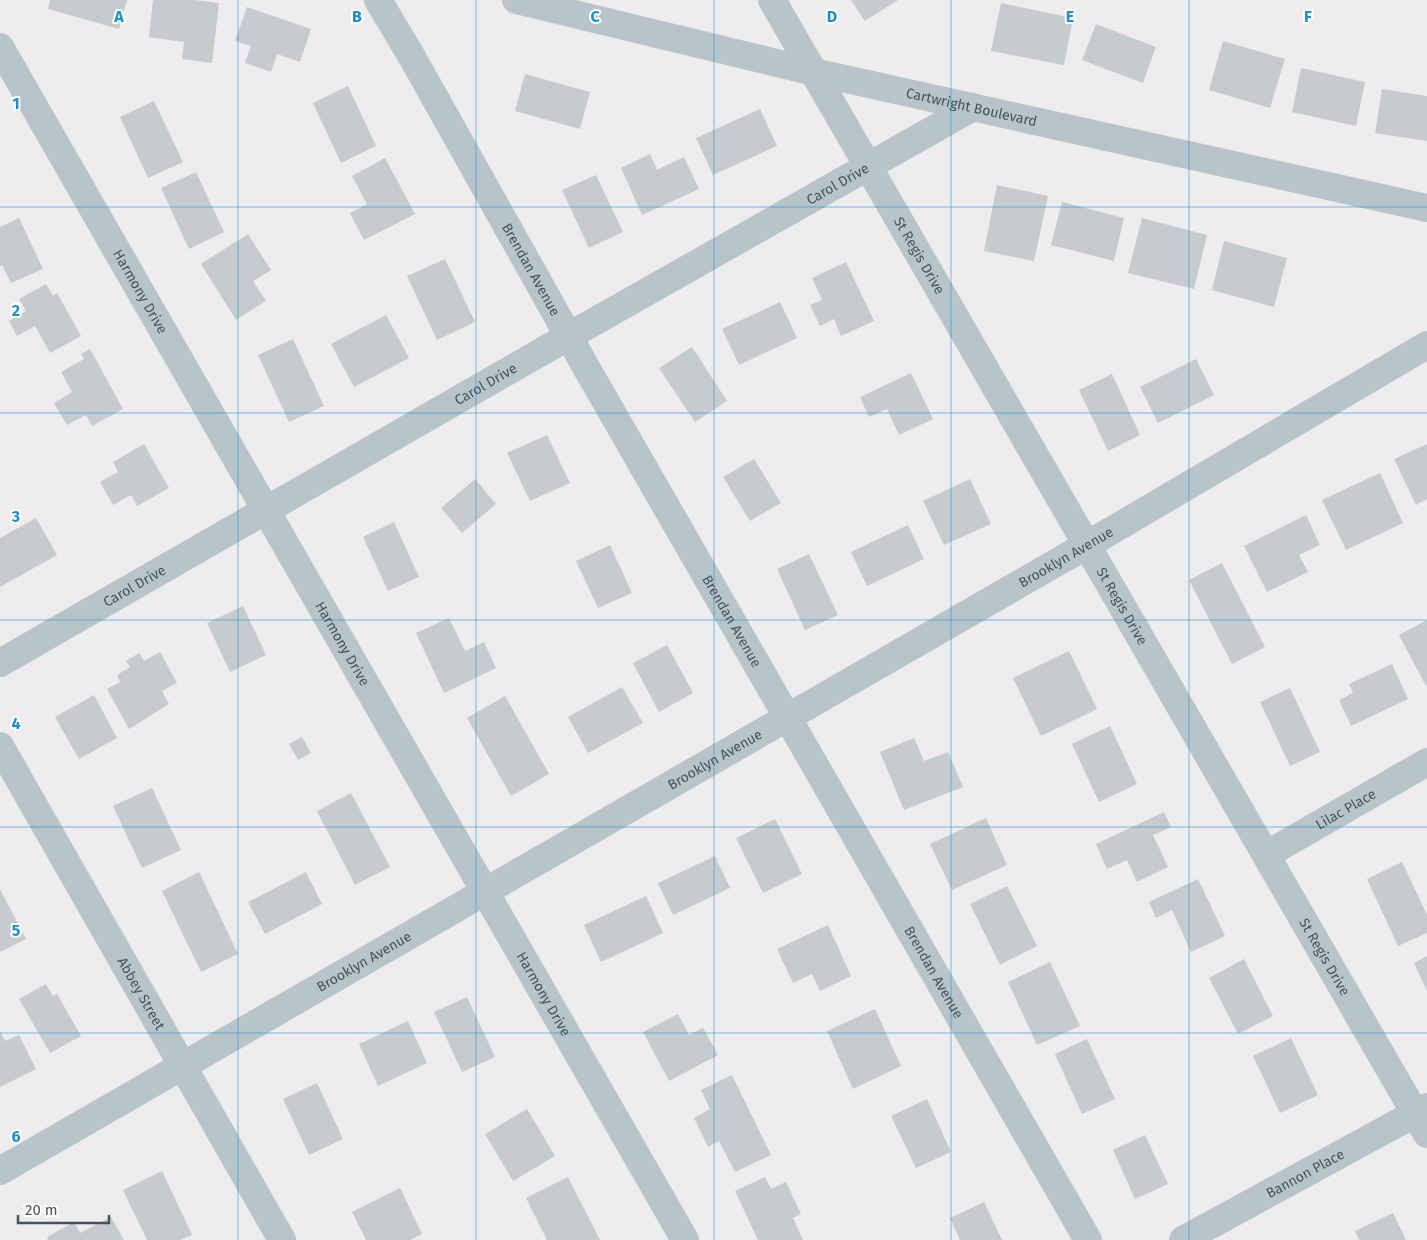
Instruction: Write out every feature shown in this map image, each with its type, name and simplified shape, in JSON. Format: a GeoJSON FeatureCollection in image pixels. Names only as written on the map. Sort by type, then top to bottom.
{"type":"FeatureCollection","features":[{"type":"Feature","properties":{"kind":"street","name":"Brendan Avenue"},"geometry":{"type":"LineString","coordinates":[[378,0],[1088,1240]]}},
{"type":"Feature","properties":{"kind":"street","name":"Cartwright Boulevard"},"geometry":{"type":"LineString","coordinates":[[516,0],[814,72],[1427,208]]}},
{"type":"Feature","properties":{"kind":"street","name":"St Regis Drive"},"geometry":{"type":"LineString","coordinates":[[772,0],[1266,855],[1423,1118]]}},
{"type":"Feature","properties":{"kind":"street","name":"Harmony Drive"},"geometry":{"type":"LineString","coordinates":[[0,47],[685,1240]]}},
{"type":"Feature","properties":{"kind":"street","name":"Carol Drive"},"geometry":{"type":"LineString","coordinates":[[0,663],[569,336],[973,107]]}},
{"type":"Feature","properties":{"kind":"street","name":"Brooklyn Avenue"},"geometry":{"type":"LineString","coordinates":[[0,1171],[1087,545],[1427,345]]}},
{"type":"Feature","properties":{"kind":"street","name":"Abbey Street"},"geometry":{"type":"LineString","coordinates":[[0,746],[282,1240]]}},
{"type":"Feature","properties":{"kind":"street","name":"Lilac Place"},"geometry":{"type":"LineString","coordinates":[[1266,855],[1427,762]]}},
{"type":"Feature","properties":{"kind":"street","name":"Bannon Place"},"geometry":{"type":"LineString","coordinates":[[1183,1240],[1423,1118]]}},
{"type":"Feature","properties":{"kind":"building"},"geometry":{"type":"Polygon","coordinates":[[[50,0],[127,0],[119,29],[48,9],[50,0]]]}},
{"type":"Feature","properties":{"kind":"building"},"geometry":{"type":"Polygon","coordinates":[[[153,0],[194,0],[219,3],[212,63],[182,59],[184,42],[149,37],[153,0]]]}},
{"type":"Feature","properties":{"kind":"building"},"geometry":{"type":"Polygon","coordinates":[[[851,0],[898,0],[865,21],[851,0]]]}},
{"type":"Feature","properties":{"kind":"building"},"geometry":{"type":"Polygon","coordinates":[[[1001,3],[1073,18],[1064,65],[991,51],[1001,3]]]}},
{"type":"Feature","properties":{"kind":"building"},"geometry":{"type":"Polygon","coordinates":[[[247,7],[311,29],[300,62],[277,54],[271,72],[245,63],[251,46],[235,41],[247,7]]]}},
{"type":"Feature","properties":{"kind":"building"},"geometry":{"type":"Polygon","coordinates":[[[1096,24],[1156,47],[1143,83],[1082,60],[1096,24]]]}},
{"type":"Feature","properties":{"kind":"building"},"geometry":{"type":"Polygon","coordinates":[[[1223,41],[1285,59],[1270,108],[1209,90],[1223,41]]]}},
{"type":"Feature","properties":{"kind":"building"},"geometry":{"type":"Polygon","coordinates":[[[1301,68],[1365,82],[1356,126],[1292,112],[1301,68]]]}},
{"type":"Feature","properties":{"kind":"building"},"geometry":{"type":"Polygon","coordinates":[[[525,74],[590,92],[580,129],[515,111],[525,74]]]}},
{"type":"Feature","properties":{"kind":"building"},"geometry":{"type":"Polygon","coordinates":[[[348,86],[376,146],[341,163],[313,103],[348,86]]]}},
{"type":"Feature","properties":{"kind":"building"},"geometry":{"type":"Polygon","coordinates":[[[1382,89],[1427,96],[1427,141],[1375,133],[1382,89]]]}},
{"type":"Feature","properties":{"kind":"building"},"geometry":{"type":"Polygon","coordinates":[[[154,101],[183,162],[148,178],[120,117],[154,101]]]}},
{"type":"Feature","properties":{"kind":"building"},"geometry":{"type":"Polygon","coordinates":[[[760,109],[777,146],[713,175],[696,138],[760,109]]]}},
{"type":"Feature","properties":{"kind":"building"},"geometry":{"type":"Polygon","coordinates":[[[650,154],[657,170],[684,157],[699,189],[642,215],[621,168],[650,154]]]}},
{"type":"Feature","properties":{"kind":"building"},"geometry":{"type":"Polygon","coordinates":[[[385,158],[415,214],[364,240],[350,213],[367,204],[352,176],[385,158]]]}},
{"type":"Feature","properties":{"kind":"building"},"geometry":{"type":"Polygon","coordinates":[[[196,172],[224,232],[189,249],[161,188],[196,172]]]}},
{"type":"Feature","properties":{"kind":"building"},"geometry":{"type":"Polygon","coordinates":[[[596,175],[623,232],[589,248],[562,190],[596,175]]]}},
{"type":"Feature","properties":{"kind":"building"},"geometry":{"type":"Polygon","coordinates":[[[997,185],[1048,196],[1034,261],[984,251],[997,185]]]}},
{"type":"Feature","properties":{"kind":"building"},"geometry":{"type":"Polygon","coordinates":[[[1062,202],[1124,218],[1114,261],[1051,245],[1062,202]]]}},
{"type":"Feature","properties":{"kind":"building"},"geometry":{"type":"Polygon","coordinates":[[[19,218],[43,269],[11,283],[2,265],[0,266],[0,227],[19,218]]]}},
{"type":"Feature","properties":{"kind":"building"},"geometry":{"type":"Polygon","coordinates":[[[1142,218],[1207,235],[1194,289],[1128,273],[1142,218]]]}},
{"type":"Feature","properties":{"kind":"building"},"geometry":{"type":"Polygon","coordinates":[[[248,234],[271,270],[253,281],[266,301],[236,320],[201,264],[248,234]]]}},
{"type":"Feature","properties":{"kind":"building"},"geometry":{"type":"Polygon","coordinates":[[[1224,241],[1287,258],[1274,307],[1212,290],[1224,241]]]}},
{"type":"Feature","properties":{"kind":"building"},"geometry":{"type":"Polygon","coordinates":[[[445,259],[475,322],[437,340],[407,276],[445,259]]]}},
{"type":"Feature","properties":{"kind":"building"},"geometry":{"type":"Polygon","coordinates":[[[846,262],[874,321],[841,336],[834,319],[820,326],[810,305],[822,300],[812,278],[846,262]]]}},
{"type":"Feature","properties":{"kind":"building"},"geometry":{"type":"Polygon","coordinates":[[[46,284],[53,296],[57,293],[81,336],[50,353],[35,326],[17,336],[9,321],[26,311],[19,299],[46,284]]]}},
{"type":"Feature","properties":{"kind":"building"},"geometry":{"type":"Polygon","coordinates":[[[780,302],[797,338],[739,365],[722,329],[780,302]]]}},
{"type":"Feature","properties":{"kind":"building"},"geometry":{"type":"Polygon","coordinates":[[[386,315],[409,358],[354,387],[331,344],[386,315]]]}},
{"type":"Feature","properties":{"kind":"building"},"geometry":{"type":"Polygon","coordinates":[[[293,339],[324,406],[289,422],[258,355],[293,339]]]}},
{"type":"Feature","properties":{"kind":"building"},"geometry":{"type":"Polygon","coordinates":[[[692,347],[727,401],[695,422],[659,368],[692,347]]]}},
{"type":"Feature","properties":{"kind":"building"},"geometry":{"type":"Polygon","coordinates":[[[90,349],[123,409],[92,426],[86,415],[67,425],[54,403],[72,392],[61,372],[84,359],[81,354],[90,349]]]}},
{"type":"Feature","properties":{"kind":"building"},"geometry":{"type":"Polygon","coordinates":[[[1196,359],[1214,395],[1158,423],[1140,387],[1196,359]]]}},
{"type":"Feature","properties":{"kind":"building"},"geometry":{"type":"Polygon","coordinates":[[[911,373],[933,419],[899,435],[887,409],[869,417],[860,397],[911,373]]]}},
{"type":"Feature","properties":{"kind":"building"},"geometry":{"type":"Polygon","coordinates":[[[1112,374],[1140,435],[1108,451],[1079,390],[1112,374]]]}},
{"type":"Feature","properties":{"kind":"building"},"geometry":{"type":"Polygon","coordinates":[[[547,435],[570,483],[530,501],[507,453],[547,435]]]}},
{"type":"Feature","properties":{"kind":"building"},"geometry":{"type":"Polygon","coordinates":[[[144,444],[169,488],[137,506],[131,495],[113,505],[100,482],[118,472],[113,462],[144,444]]]}},
{"type":"Feature","properties":{"kind":"building"},"geometry":{"type":"Polygon","coordinates":[[[1427,444],[1427,499],[1416,505],[1394,459],[1427,444]]]}},
{"type":"Feature","properties":{"kind":"building"},"geometry":{"type":"Polygon","coordinates":[[[754,459],[781,503],[750,521],[723,477],[754,459]]]}},
{"type":"Feature","properties":{"kind":"building"},"geometry":{"type":"Polygon","coordinates":[[[1380,473],[1403,523],[1346,550],[1322,500],[1380,473]]]}},
{"type":"Feature","properties":{"kind":"building"},"geometry":{"type":"Polygon","coordinates":[[[475,479],[496,504],[462,533],[441,508],[475,479]]]}},
{"type":"Feature","properties":{"kind":"building"},"geometry":{"type":"Polygon","coordinates":[[[970,479],[991,524],[944,545],[923,501],[970,479]]]}},
{"type":"Feature","properties":{"kind":"building"},"geometry":{"type":"Polygon","coordinates":[[[1306,515],[1320,545],[1299,555],[1308,572],[1267,592],[1244,546],[1306,515]]]}},
{"type":"Feature","properties":{"kind":"building"},"geometry":{"type":"Polygon","coordinates":[[[36,518],[57,555],[0,587],[0,538],[36,518]]]}},
{"type":"Feature","properties":{"kind":"building"},"geometry":{"type":"Polygon","coordinates":[[[394,522],[419,577],[388,591],[363,537],[394,522]]]}},
{"type":"Feature","properties":{"kind":"building"},"geometry":{"type":"Polygon","coordinates":[[[908,525],[924,559],[867,586],[851,552],[908,525]]]}},
{"type":"Feature","properties":{"kind":"building"},"geometry":{"type":"Polygon","coordinates":[[[610,545],[632,593],[598,608],[576,561],[610,545]]]}},
{"type":"Feature","properties":{"kind":"building"},"geometry":{"type":"Polygon","coordinates":[[[809,554],[838,615],[805,630],[777,569],[809,554]]]}},
{"type":"Feature","properties":{"kind":"building"},"geometry":{"type":"Polygon","coordinates":[[[1222,563],[1265,647],[1232,664],[1189,580],[1222,563]]]}},
{"type":"Feature","properties":{"kind":"building"},"geometry":{"type":"Polygon","coordinates":[[[243,606],[266,655],[230,672],[207,623],[243,606]]]}},
{"type":"Feature","properties":{"kind":"building"},"geometry":{"type":"Polygon","coordinates":[[[449,618],[465,651],[484,642],[496,668],[444,693],[416,633],[449,618]]]}},
{"type":"Feature","properties":{"kind":"building"},"geometry":{"type":"Polygon","coordinates":[[[1427,620],[1427,685],[1426,686],[1399,635],[1427,620]]]}},
{"type":"Feature","properties":{"kind":"building"},"geometry":{"type":"Polygon","coordinates":[[[667,645],[693,693],[659,712],[633,663],[667,645]]]}},
{"type":"Feature","properties":{"kind":"building"},"geometry":{"type":"Polygon","coordinates":[[[1069,651],[1097,709],[1041,736],[1013,678],[1069,651]]]}},
{"type":"Feature","properties":{"kind":"building"},"geometry":{"type":"Polygon","coordinates":[[[160,652],[177,683],[162,691],[169,704],[129,729],[107,689],[120,682],[117,675],[130,667],[126,661],[139,653],[144,661],[160,652]]]}},
{"type":"Feature","properties":{"kind":"building"},"geometry":{"type":"Polygon","coordinates":[[[1392,664],[1408,699],[1351,726],[1339,700],[1353,693],[1349,684],[1392,664]]]}},
{"type":"Feature","properties":{"kind":"building"},"geometry":{"type":"Polygon","coordinates":[[[622,687],[643,723],[588,753],[568,717],[622,687]]]}},
{"type":"Feature","properties":{"kind":"building"},"geometry":{"type":"Polygon","coordinates":[[[1290,688],[1320,752],[1290,766],[1260,702],[1290,688]]]}},
{"type":"Feature","properties":{"kind":"building"},"geometry":{"type":"Polygon","coordinates":[[[94,695],[117,738],[79,759],[55,717],[94,695]]]}},
{"type":"Feature","properties":{"kind":"building"},"geometry":{"type":"Polygon","coordinates":[[[505,696],[549,774],[511,796],[467,718],[505,696]]]}},
{"type":"Feature","properties":{"kind":"building"},"geometry":{"type":"Polygon","coordinates":[[[1110,726],[1137,784],[1099,802],[1072,744],[1110,726]]]}},
{"type":"Feature","properties":{"kind":"building"},"geometry":{"type":"Polygon","coordinates":[[[302,737],[311,753],[298,760],[289,744],[302,737]]]}},
{"type":"Feature","properties":{"kind":"building"},"geometry":{"type":"Polygon","coordinates":[[[914,738],[924,761],[948,752],[963,787],[904,810],[880,752],[914,738]]]}},
{"type":"Feature","properties":{"kind":"building"},"geometry":{"type":"Polygon","coordinates":[[[152,788],[181,850],[142,868],[113,806],[152,788]]]}},
{"type":"Feature","properties":{"kind":"building"},"geometry":{"type":"Polygon","coordinates":[[[351,793],[390,867],[355,885],[317,811],[351,793]]]}},
{"type":"Feature","properties":{"kind":"building"},"geometry":{"type":"Polygon","coordinates":[[[1164,812],[1171,827],[1153,835],[1168,867],[1137,882],[1127,860],[1107,869],[1096,844],[1164,812]]]}},
{"type":"Feature","properties":{"kind":"building"},"geometry":{"type":"Polygon","coordinates":[[[986,818],[1007,865],[952,890],[930,844],[986,818]]]}},
{"type":"Feature","properties":{"kind":"building"},"geometry":{"type":"Polygon","coordinates":[[[775,819],[802,874],[763,893],[736,838],[775,819]]]}},
{"type":"Feature","properties":{"kind":"building"},"geometry":{"type":"Polygon","coordinates":[[[715,856],[730,888],[673,915],[658,883],[715,856]]]}},
{"type":"Feature","properties":{"kind":"building"},"geometry":{"type":"Polygon","coordinates":[[[1402,862],[1427,915],[1427,933],[1398,946],[1367,879],[1402,862]]]}},
{"type":"Feature","properties":{"kind":"building"},"geometry":{"type":"Polygon","coordinates":[[[199,872],[238,954],[201,972],[162,891],[199,872]]]}},
{"type":"Feature","properties":{"kind":"building"},"geometry":{"type":"Polygon","coordinates":[[[306,872],[322,904],[265,934],[248,902],[306,872]]]}},
{"type":"Feature","properties":{"kind":"building"},"geometry":{"type":"Polygon","coordinates":[[[1198,879],[1225,936],[1191,952],[1172,910],[1156,918],[1149,902],[1198,879]]]}},
{"type":"Feature","properties":{"kind":"building"},"geometry":{"type":"Polygon","coordinates":[[[1007,886],[1037,946],[1000,965],[970,904],[1007,886]]]}},
{"type":"Feature","properties":{"kind":"building"},"geometry":{"type":"Polygon","coordinates":[[[0,889],[26,939],[0,952],[0,889]]]}},
{"type":"Feature","properties":{"kind":"building"},"geometry":{"type":"Polygon","coordinates":[[[646,896],[663,933],[601,962],[584,925],[646,896]]]}},
{"type":"Feature","properties":{"kind":"building"},"geometry":{"type":"Polygon","coordinates":[[[828,925],[851,976],[820,991],[812,974],[793,983],[777,949],[828,925]]]}},
{"type":"Feature","properties":{"kind":"building"},"geometry":{"type":"Polygon","coordinates":[[[1427,956],[1427,991],[1414,963],[1427,956]]]}},
{"type":"Feature","properties":{"kind":"building"},"geometry":{"type":"Polygon","coordinates":[[[1244,959],[1273,1016],[1238,1034],[1209,978],[1244,959]]]}},
{"type":"Feature","properties":{"kind":"building"},"geometry":{"type":"Polygon","coordinates":[[[1050,962],[1080,1026],[1037,1045],[1008,982],[1050,962]]]}},
{"type":"Feature","properties":{"kind":"building"},"geometry":{"type":"Polygon","coordinates":[[[46,984],[53,996],[57,994],[81,1036],[50,1053],[19,999],[46,984]]]}},
{"type":"Feature","properties":{"kind":"building"},"geometry":{"type":"Polygon","coordinates":[[[467,997],[495,1057],[462,1072],[434,1012],[467,997]]]}},
{"type":"Feature","properties":{"kind":"building"},"geometry":{"type":"Polygon","coordinates":[[[875,1009],[901,1066],[853,1089],[827,1031],[875,1009]]]}},
{"type":"Feature","properties":{"kind":"building"},"geometry":{"type":"Polygon","coordinates":[[[678,1014],[689,1035],[703,1028],[718,1055],[669,1081],[643,1032],[678,1014]]]}},
{"type":"Feature","properties":{"kind":"building"},"geometry":{"type":"Polygon","coordinates":[[[408,1021],[427,1063],[378,1086],[359,1044],[408,1021]]]}},
{"type":"Feature","properties":{"kind":"building"},"geometry":{"type":"Polygon","coordinates":[[[0,1031],[5,1041],[19,1035],[36,1069],[0,1087],[0,1031]]]}},
{"type":"Feature","properties":{"kind":"building"},"geometry":{"type":"Polygon","coordinates":[[[1291,1038],[1318,1095],[1280,1113],[1253,1056],[1291,1038]]]}},
{"type":"Feature","properties":{"kind":"building"},"geometry":{"type":"Polygon","coordinates":[[[1087,1039],[1115,1099],[1082,1114],[1055,1054],[1087,1039]]]}},
{"type":"Feature","properties":{"kind":"building"},"geometry":{"type":"Polygon","coordinates":[[[732,1075],[771,1155],[735,1172],[719,1141],[708,1147],[694,1118],[710,1109],[701,1090],[732,1075]]]}},
{"type":"Feature","properties":{"kind":"building"},"geometry":{"type":"Polygon","coordinates":[[[317,1083],[343,1139],[309,1155],[283,1099],[317,1083]]]}},
{"type":"Feature","properties":{"kind":"building"},"geometry":{"type":"Polygon","coordinates":[[[927,1099],[951,1152],[916,1168],[891,1116],[927,1099]]]}},
{"type":"Feature","properties":{"kind":"building"},"geometry":{"type":"Polygon","coordinates":[[[527,1109],[555,1156],[513,1181],[485,1134],[527,1109]]]}},
{"type":"Feature","properties":{"kind":"building"},"geometry":{"type":"Polygon","coordinates":[[[1145,1135],[1168,1184],[1135,1199],[1113,1150],[1145,1135]]]}},
{"type":"Feature","properties":{"kind":"building"},"geometry":{"type":"Polygon","coordinates":[[[162,1171],[192,1235],[180,1240],[147,1240],[123,1190],[162,1171]]]}},
{"type":"Feature","properties":{"kind":"building"},"geometry":{"type":"Polygon","coordinates":[[[568,1177],[600,1240],[547,1240],[526,1198],[568,1177]]]}},
{"type":"Feature","properties":{"kind":"building"},"geometry":{"type":"Polygon","coordinates":[[[765,1177],[771,1189],[786,1182],[801,1214],[793,1218],[803,1240],[758,1240],[735,1191],[765,1177]]]}},
{"type":"Feature","properties":{"kind":"building"},"geometry":{"type":"Polygon","coordinates":[[[400,1188],[422,1234],[410,1240],[366,1240],[352,1212],[400,1188]]]}},
{"type":"Feature","properties":{"kind":"building"},"geometry":{"type":"Polygon","coordinates":[[[984,1202],[1002,1240],[960,1240],[950,1218],[984,1202]]]}},
{"type":"Feature","properties":{"kind":"building"},"geometry":{"type":"Polygon","coordinates":[[[1393,1213],[1406,1240],[1359,1240],[1355,1231],[1393,1213]]]}},
{"type":"Feature","properties":{"kind":"building"},"geometry":{"type":"Polygon","coordinates":[[[111,1217],[124,1240],[48,1240],[47,1237],[74,1222],[80,1233],[111,1217]]]}}]}
